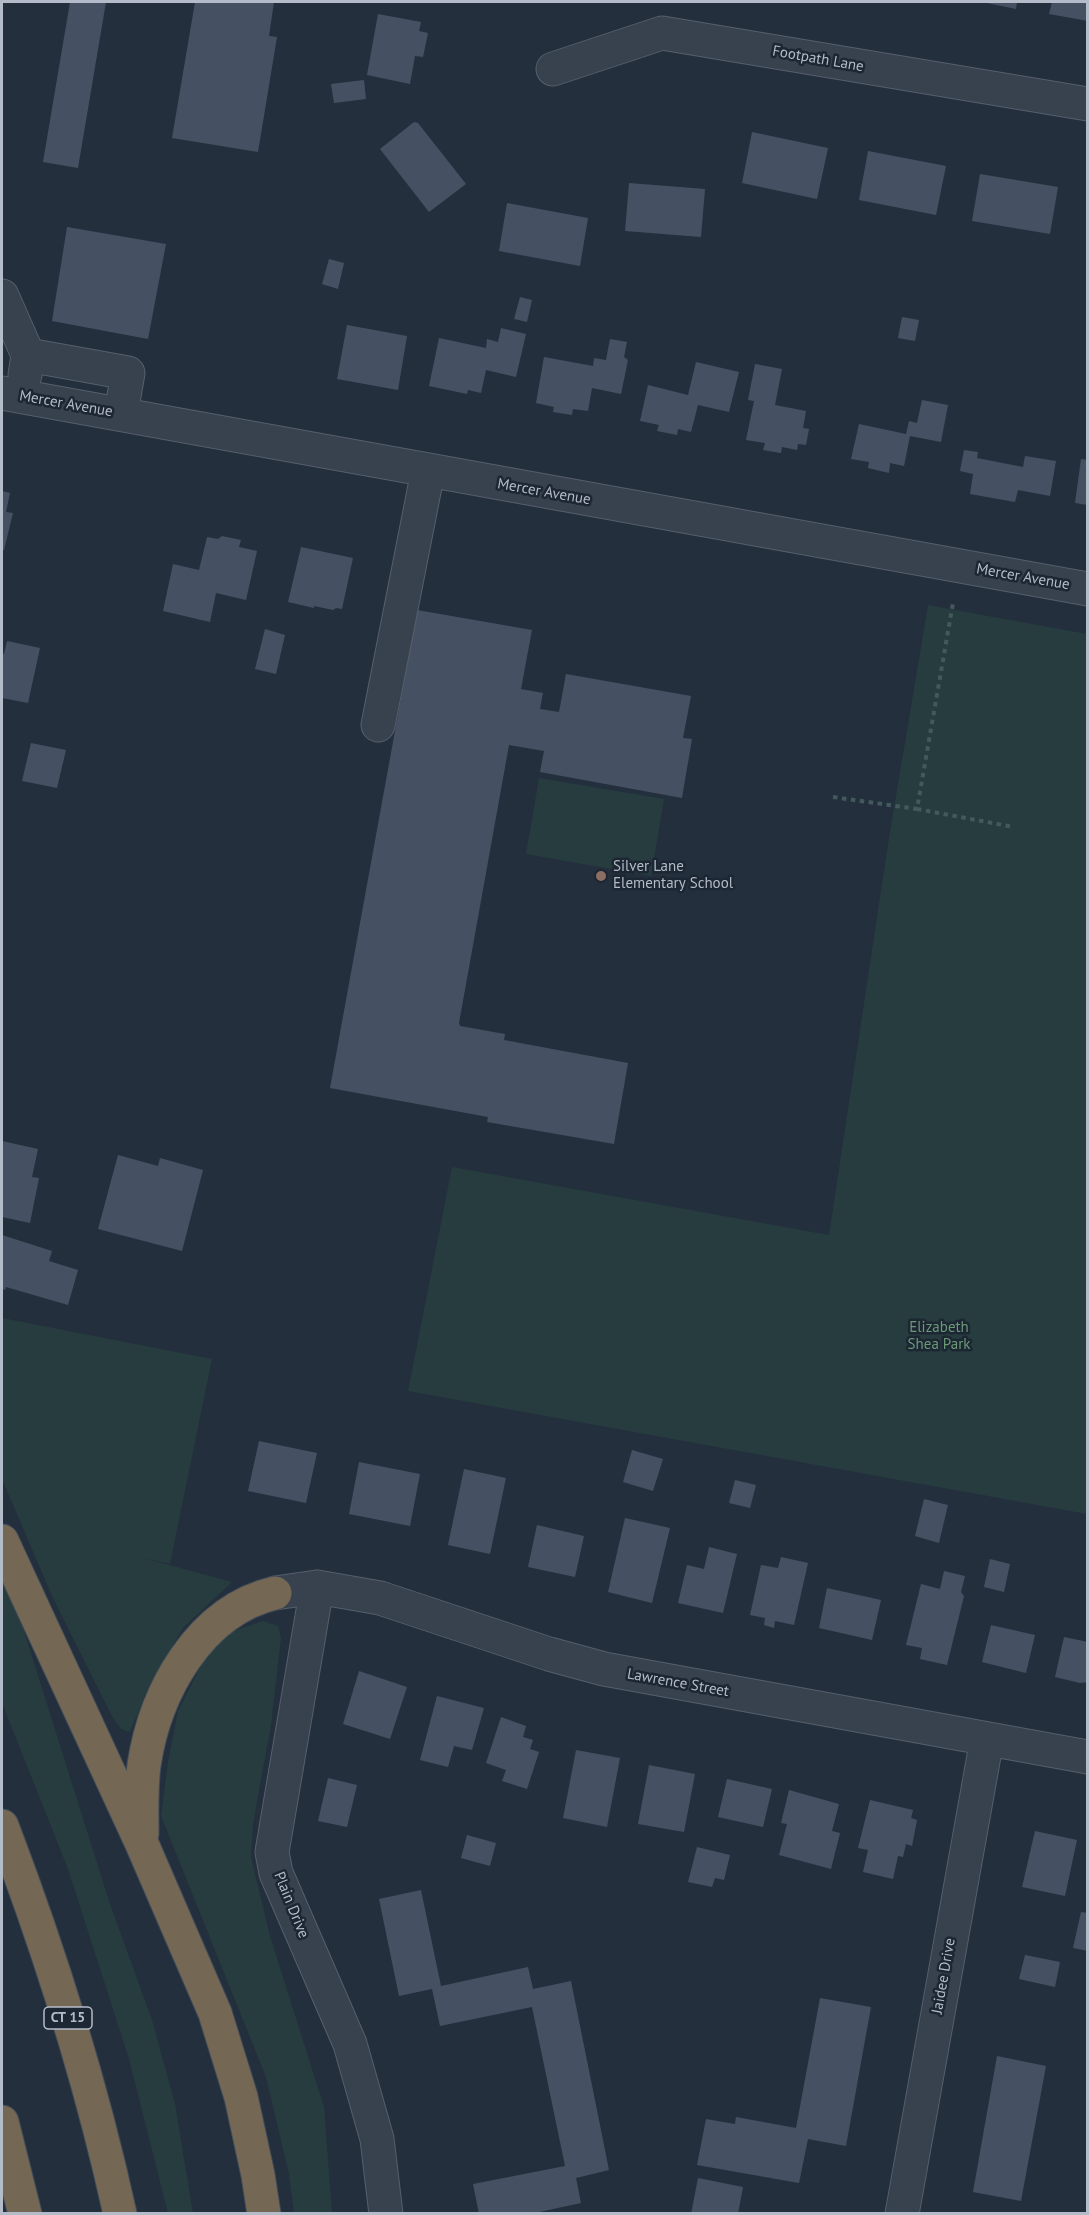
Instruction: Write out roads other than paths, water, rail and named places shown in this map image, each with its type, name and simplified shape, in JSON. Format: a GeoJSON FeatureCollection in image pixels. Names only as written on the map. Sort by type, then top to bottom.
{"type":"FeatureCollection","features":[{"type":"Feature","properties":{"kind":"highway"},"geometry":{"type":"LineString","coordinates":[[2,1541],[142,1844],[218,2023],[241,2097],[264,2214]]}},
{"type":"Feature","properties":{"kind":"highway"},"geometry":{"type":"LineString","coordinates":[[142,1844],[144,1763],[157,1714],[172,1680],[192,1649],[216,1624],[241,1606],[275,1593]]}},
{"type":"Feature","properties":{"kind":"highway","name":"CT 15"},"geometry":{"type":"LineString","coordinates":[[2,1826],[65,2008],[99,2128],[120,2214]]}},
{"type":"Feature","properties":{"kind":"highway"},"geometry":{"type":"LineString","coordinates":[[2,2122],[25,2214]]}},
{"type":"Feature","properties":{"kind":"street","name":"Footpath Lane"},"geometry":{"type":"LineString","coordinates":[[553,69],[662,33],[1088,104]]}},
{"type":"Feature","properties":{"kind":"street"},"geometry":{"type":"LineString","coordinates":[[2,296],[28,355],[12,395]]}},
{"type":"Feature","properties":{"kind":"street"},"geometry":{"type":"LineString","coordinates":[[28,355],[128,373],[121,413]]}},
{"type":"Feature","properties":{"kind":"street","name":"Mercer Avenue"},"geometry":{"type":"LineString","coordinates":[[12,395],[1088,589]]}},
{"type":"Feature","properties":{"kind":"street"},"geometry":{"type":"LineString","coordinates":[[378,725],[428,471]]}},
{"type":"Feature","properties":{"kind":"street","name":"Lawrence Street"},"geometry":{"type":"LineString","coordinates":[[275,1593],[317,1587],[380,1598],[604,1670],[1088,1757]]}},
{"type":"Feature","properties":{"kind":"street","name":"Plain Drive"},"geometry":{"type":"LineString","coordinates":[[317,1587],[272,1852],[276,1873],[350,2044],[377,2139],[386,2214]]}},
{"type":"Feature","properties":{"kind":"street","name":"Jaidee Drive"},"geometry":{"type":"LineString","coordinates":[[902,2214],[987,1739]]}},
{"type":"Feature","properties":{"kind":"place","name":"Silver Lane Elementary School"},"geometry":{"type":"Point","coordinates":[601,876]}},
{"type":"Feature","properties":{"kind":"park label","name":"Elizabeth Shea Park"},"geometry":{"type":"Point","coordinates":[939,1336]}}]}
